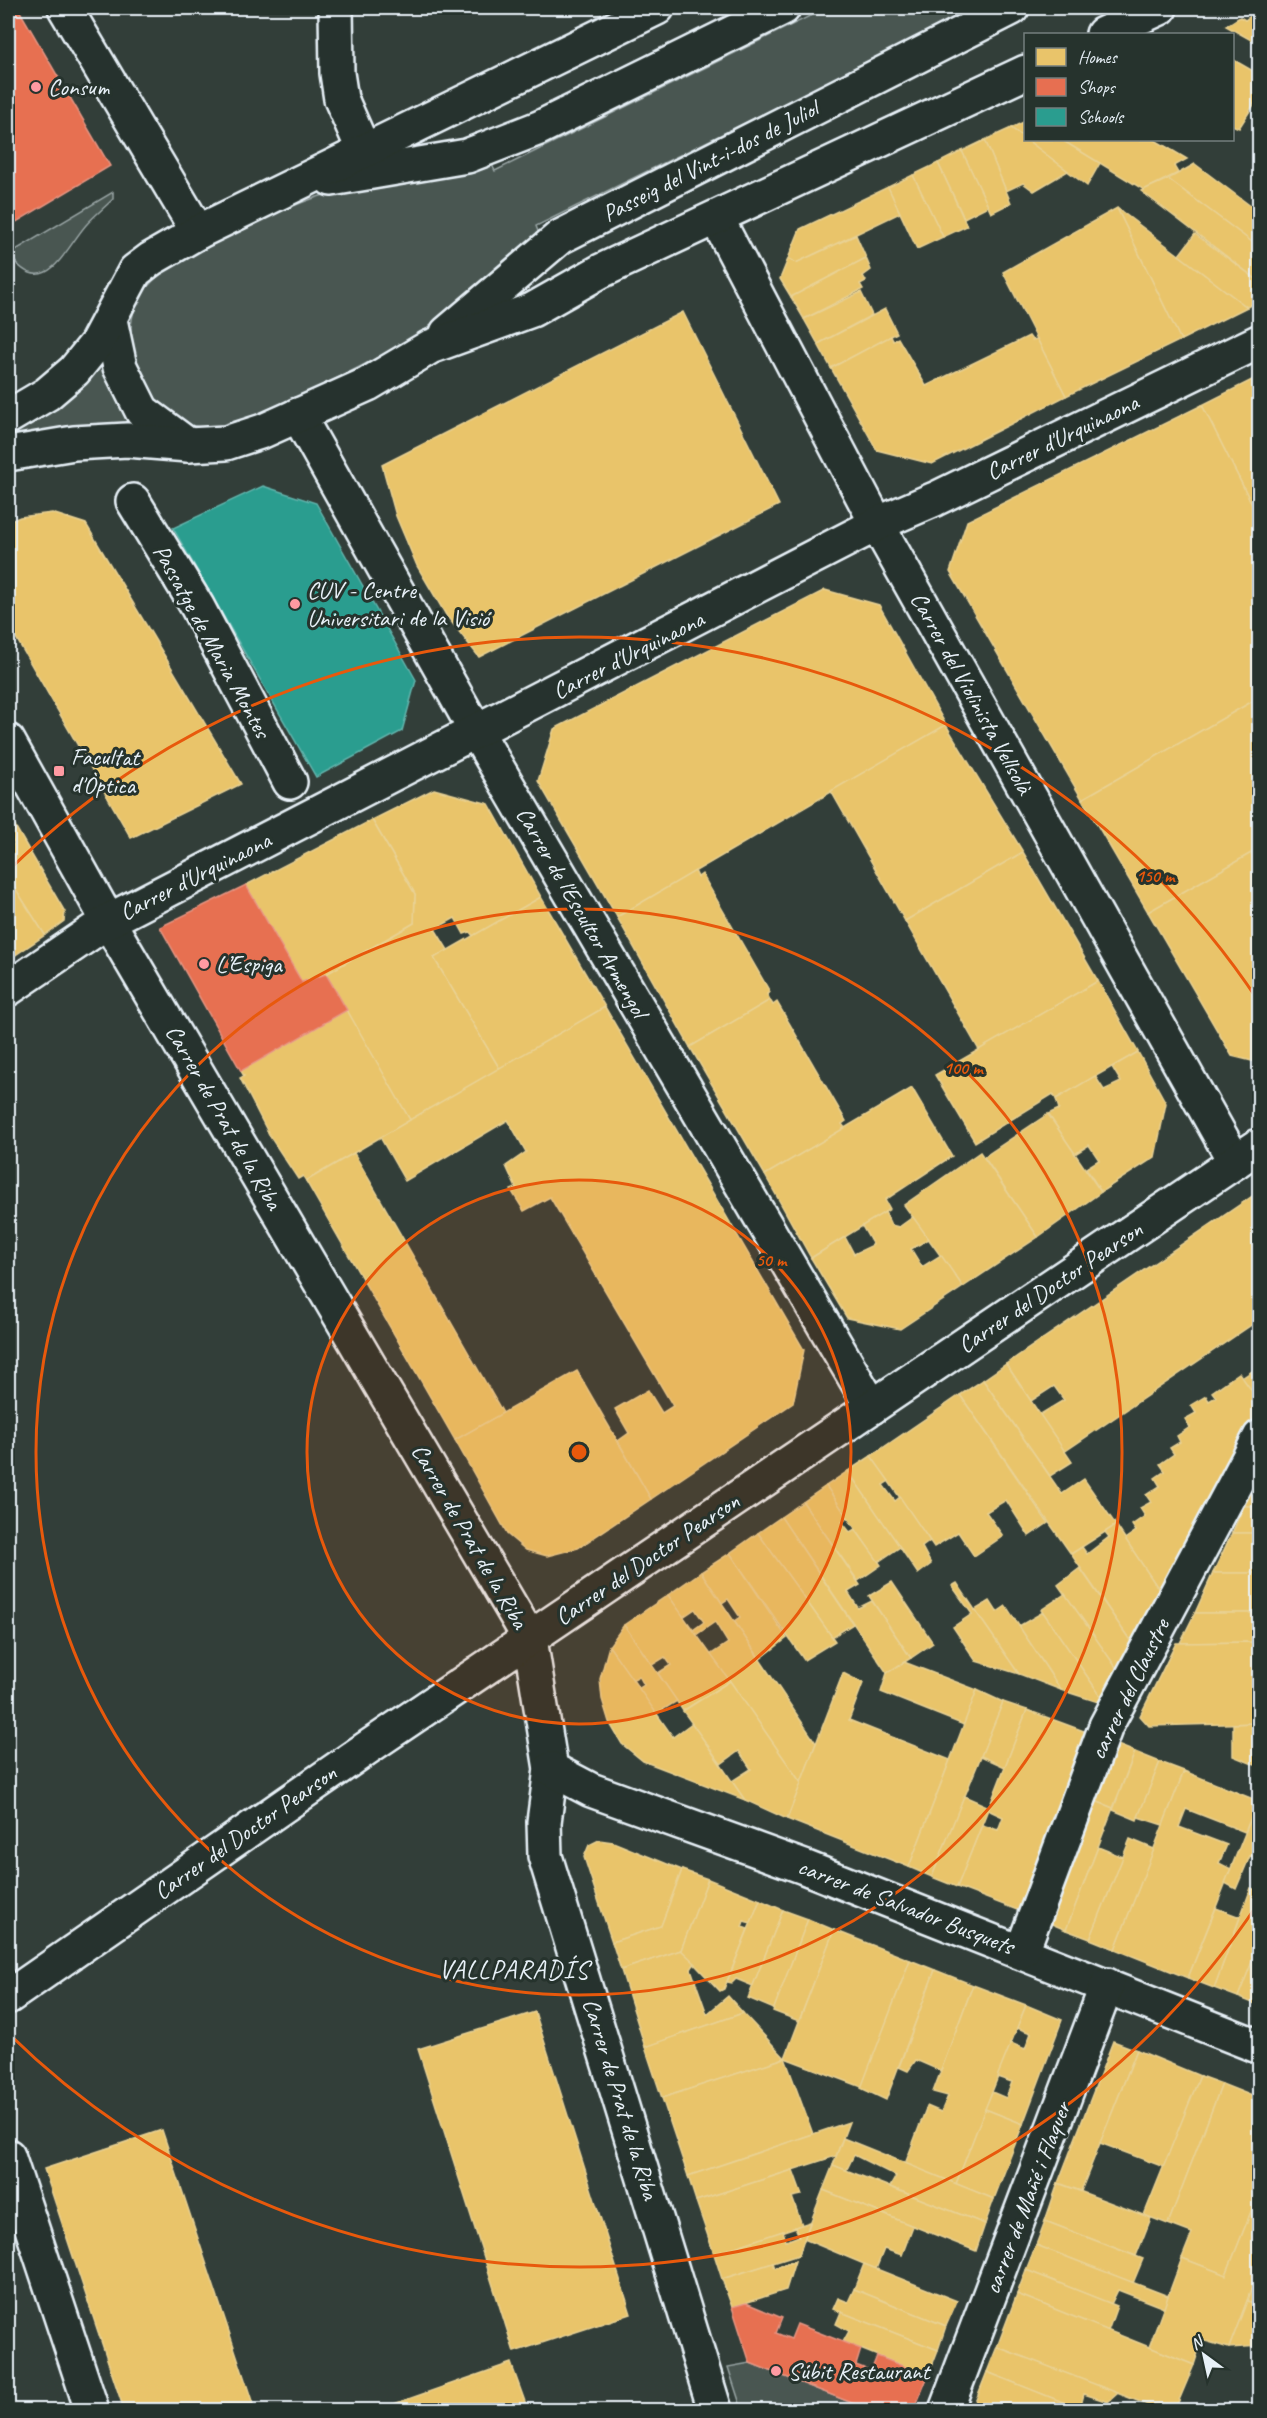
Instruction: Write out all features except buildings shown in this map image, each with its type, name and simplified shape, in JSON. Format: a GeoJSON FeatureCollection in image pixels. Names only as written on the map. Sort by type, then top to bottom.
{"type":"FeatureCollection","features":[{"type":"Feature","properties":{"kind":"street"},"geometry":{"type":"LineString","coordinates":[[65,8],[198,232]]}},
{"type":"Feature","properties":{"kind":"street"},"geometry":{"type":"LineString","coordinates":[[336,8],[336,73],[341,99],[364,151]]}},
{"type":"Feature","properties":{"kind":"street"},"geometry":{"type":"LineString","coordinates":[[8,417],[46,394],[74,371],[96,344],[135,271],[151,259],[198,232],[657,8]]}},
{"type":"Feature","properties":{"kind":"street"},"geometry":{"type":"LineString","coordinates":[[297,185],[467,156],[539,128],[783,8]]}},
{"type":"Feature","properties":{"kind":"street","name":"Passeig del Vint-i-dos de Juliol"},"geometry":{"type":"LineString","coordinates":[[8,454],[74,443],[127,440],[188,445],[226,443],[368,384],[430,347],[560,237],[1012,8]]}},
{"type":"Feature","properties":{"kind":"street"},"geometry":{"type":"LineString","coordinates":[[1105,33],[1160,8]]}},
{"type":"Feature","properties":{"kind":"street","name":"Passeig del Vint-i-dos de Juliol"},"geometry":{"type":"LineString","coordinates":[[430,347],[532,310],[601,271],[717,219],[1024,73]]}},
{"type":"Feature","properties":{"kind":"street","name":"Carrer del Violinista Vellsolà"},"geometry":{"type":"LineString","coordinates":[[717,219],[877,525],[1247,1154]]}},
{"type":"Feature","properties":{"kind":"street"},"geometry":{"type":"LineString","coordinates":[[110,320],[120,367],[142,411],[188,445]]}},
{"type":"Feature","properties":{"kind":"street","name":"Carrer d'Urquinaona"},"geometry":{"type":"LineString","coordinates":[[8,989],[108,921],[877,525],[935,499],[1260,340]]}},
{"type":"Feature","properties":{"kind":"street","name":"Carrer de l'Escultor Armengol"},"geometry":{"type":"LineString","coordinates":[[298,415],[477,733],[872,1407]]}},
{"type":"Feature","properties":{"kind":"street","name":"Passatge de Maria Montes"},"geometry":{"type":"LineString","coordinates":[[133,501],[197,606],[290,782]]}},
{"type":"Feature","properties":{"kind":"street","name":"Carrer de Prat de la Riba"},"geometry":{"type":"LineString","coordinates":[[8,741],[108,921],[530,1639],[551,1769],[544,1822],[545,1856],[715,2410]]}},
{"type":"Feature","properties":{"kind":"street","name":"Carrer del Doctor Pearson"},"geometry":{"type":"LineString","coordinates":[[8,1997],[357,1755],[1247,1154]]}},
{"type":"Feature","properties":{"kind":"street","name":"carrer del Claustre"},"geometry":{"type":"LineString","coordinates":[[1022,1951],[1106,1726],[1260,1437]]}},
{"type":"Feature","properties":{"kind":"street","name":"carrer de Salvador Busquets"},"geometry":{"type":"LineString","coordinates":[[551,1769],[591,1790],[804,1867],[1022,1951],[1260,2047]]}},
{"type":"Feature","properties":{"kind":"street","name":"carrer de Mañé i Flaquer"},"geometry":{"type":"LineString","coordinates":[[946,2410],[1107,1985]]}},
{"type":"Feature","properties":{"kind":"street"},"geometry":{"type":"LineString","coordinates":[[8,2156],[92,2410]]}},
{"type":"Feature","properties":{"kind":"shaded area"},"geometry":{"type":"Polygon","coordinates":[[[826,8],[977,8],[536,226],[539,234],[515,258],[473,295],[433,325],[368,363],[269,411],[235,425],[199,427],[164,411],[146,392],[134,357],[131,335],[133,314],[142,294],[150,284],[182,260],[272,215],[327,194],[489,158],[495,171],[826,8]]]}},
{"type":"Feature","properties":{"kind":"shaded area"},"geometry":{"type":"Polygon","coordinates":[[[113,192],[113,199],[86,225],[62,258],[43,273],[33,274],[21,268],[9,254],[113,192]]]}},
{"type":"Feature","properties":{"kind":"shaded area"},"geometry":{"type":"Polygon","coordinates":[[[102,362],[113,393],[137,425],[8,441],[8,433],[72,395],[102,362]]]}},
{"type":"Feature","properties":{"kind":"shaded area"},"geometry":{"type":"Polygon","coordinates":[[[750,2363],[870,2410],[742,2410],[728,2367],[750,2363]]]}},
{"type":"Feature","properties":{"kind":"place","name":"Consum"},"geometry":{"type":"Point","coordinates":[36,87]}},
{"type":"Feature","properties":{"kind":"place","name":"CUV - Centre Universitari de la Visió"},"geometry":{"type":"Point","coordinates":[295,604]}},
{"type":"Feature","properties":{"kind":"place","name":"Facultat d'Òptica"},"geometry":{"type":"Point","coordinates":[59,771]}},
{"type":"Feature","properties":{"kind":"place","name":"L’Espiga"},"geometry":{"type":"Point","coordinates":[204,964]}},
{"type":"Feature","properties":{"kind":"place","name":"Súbit Restaurant"},"geometry":{"type":"Point","coordinates":[776,2371]}},
{"type":"Feature","properties":{"kind":"district","name":"VALLPARADÍS"},"geometry":{"type":"Point","coordinates":[514,1969]}}]}
